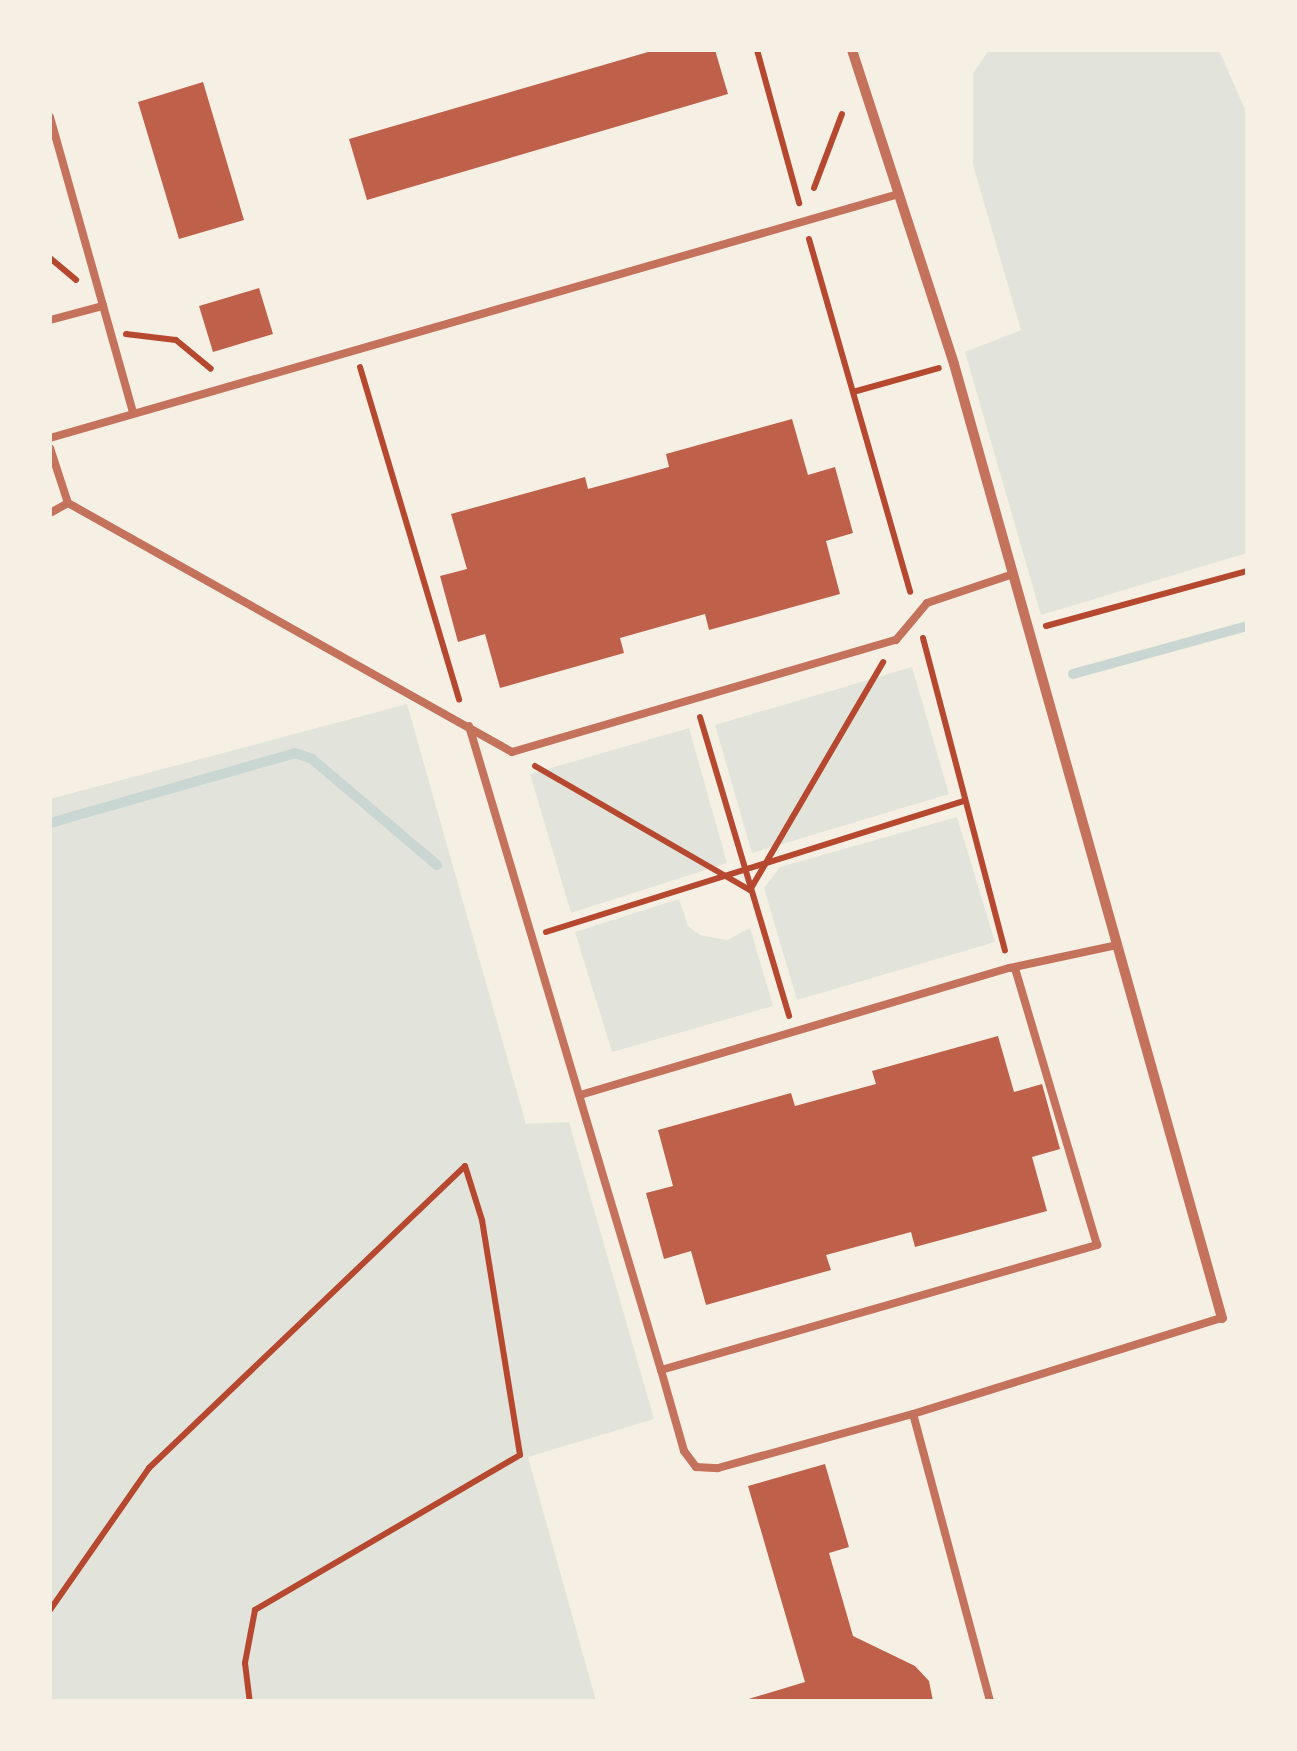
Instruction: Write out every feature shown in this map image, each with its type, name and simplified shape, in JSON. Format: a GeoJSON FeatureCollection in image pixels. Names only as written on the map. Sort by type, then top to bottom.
{"type":"FeatureCollection","features":[{"type":"Feature","properties":{"kind":"street"},"geometry":{"type":"LineString","coordinates":[[852,50],[895,195],[954,364],[1222,1318]]}},
{"type":"Feature","properties":{"kind":"lane"},"geometry":{"type":"LineString","coordinates":[[50,117],[133,413]]}},
{"type":"Feature","properties":{"kind":"lane"},"geometry":{"type":"LineString","coordinates":[[50,163],[60,160]]}},
{"type":"Feature","properties":{"kind":"lane"},"geometry":{"type":"LineString","coordinates":[[50,438],[355,347],[895,195]]}},
{"type":"Feature","properties":{"kind":"lane"},"geometry":{"type":"LineString","coordinates":[[50,320],[103,306]]}},
{"type":"Feature","properties":{"kind":"lane"},"geometry":{"type":"LineString","coordinates":[[50,448],[68,503],[512,752],[896,640],[916,611],[1012,574]]}},
{"type":"Feature","properties":{"kind":"lane"},"geometry":{"type":"LineString","coordinates":[[50,513],[68,503]]}},
{"type":"Feature","properties":{"kind":"lane"},"geometry":{"type":"LineString","coordinates":[[469,726],[671,1414],[696,1467],[718,1468],[913,1414],[1222,1318]]}},
{"type":"Feature","properties":{"kind":"lane"},"geometry":{"type":"LineString","coordinates":[[580,1095],[1013,969],[1117,945]]}},
{"type":"Feature","properties":{"kind":"lane"},"geometry":{"type":"LineString","coordinates":[[661,1370],[1097,1246],[1013,969]]}},
{"type":"Feature","properties":{"kind":"lane"},"geometry":{"type":"LineString","coordinates":[[913,1414],[990,1701]]}},
{"type":"Feature","properties":{"kind":"path"},"geometry":{"type":"LineString","coordinates":[[757,50],[1013,969]]}},
{"type":"Feature","properties":{"kind":"path"},"geometry":{"type":"LineString","coordinates":[[814,188],[842,114]]}},
{"type":"Feature","properties":{"kind":"path"},"geometry":{"type":"LineString","coordinates":[[110,333],[176,340],[211,369]]}},
{"type":"Feature","properties":{"kind":"path"},"geometry":{"type":"LineString","coordinates":[[355,347],[442,661],[469,726]]}},
{"type":"Feature","properties":{"kind":"path"},"geometry":{"type":"LineString","coordinates":[[853,392],[954,364]]}},
{"type":"Feature","properties":{"kind":"path"},"geometry":{"type":"LineString","coordinates":[[1029,631],[1247,571]]}},
{"type":"Feature","properties":{"kind":"path"},"geometry":{"type":"LineString","coordinates":[[750,890],[896,640]]}},
{"type":"Feature","properties":{"kind":"path"},"geometry":{"type":"LineString","coordinates":[[695,700],[794,1032]]}},
{"type":"Feature","properties":{"kind":"path"},"geometry":{"type":"LineString","coordinates":[[512,752],[750,890]]}},
{"type":"Feature","properties":{"kind":"path"},"geometry":{"type":"LineString","coordinates":[[532,937],[965,802]]}},
{"type":"Feature","properties":{"kind":"path"},"geometry":{"type":"LineString","coordinates":[[50,1610],[149,1468],[464,1166],[482,1220],[520,1455],[255,1610],[246,1663],[250,1701]]}},
{"type":"Feature","properties":{"kind":"shaded area"},"geometry":{"type":"Polygon","coordinates":[[[989,50],[1219,50],[1247,114],[1247,553],[1041,615],[965,352],[1021,330],[973,165],[973,73],[989,50]]]}},
{"type":"Feature","properties":{"kind":"shaded area"},"geometry":{"type":"Polygon","coordinates":[[[912,667],[949,794],[752,853],[715,725],[912,667]]]}},
{"type":"Feature","properties":{"kind":"shaded area"},"geometry":{"type":"Polygon","coordinates":[[[407,704],[526,1124],[569,1122],[654,1419],[528,1457],[596,1701],[50,1701],[50,799],[407,704]]]}},
{"type":"Feature","properties":{"kind":"shaded area"},"geometry":{"type":"Polygon","coordinates":[[[689,728],[727,863],[571,913],[530,774],[689,728]]]}},
{"type":"Feature","properties":{"kind":"shaded area"},"geometry":{"type":"Polygon","coordinates":[[[957,817],[995,942],[797,1000],[764,888],[780,867],[957,817]]]}},
{"type":"Feature","properties":{"kind":"shaded area"},"geometry":{"type":"Polygon","coordinates":[[[679,899],[688,926],[700,935],[727,940],[750,928],[773,1006],[612,1052],[575,932],[679,899]]]}},
{"type":"Feature","properties":{"kind":"building"},"geometry":{"type":"Polygon","coordinates":[[[655,50],[715,50],[728,94],[367,200],[349,139],[655,50]]]}},
{"type":"Feature","properties":{"kind":"building"},"geometry":{"type":"Polygon","coordinates":[[[203,82],[244,220],[179,239],[138,102],[203,82]]]}},
{"type":"Feature","properties":{"kind":"building"},"geometry":{"type":"Polygon","coordinates":[[[259,288],[273,334],[213,352],[199,306],[259,288]]]}},
{"type":"Feature","properties":{"kind":"building"},"geometry":{"type":"Polygon","coordinates":[[[792,419],[808,475],[835,467],[853,533],[826,541],[840,594],[709,630],[705,614],[620,638],[624,653],[500,688],[485,634],[458,642],[440,576],[467,569],[451,514],[585,477],[588,489],[669,467],[666,454],[792,419]]]}},
{"type":"Feature","properties":{"kind":"building"},"geometry":{"type":"Polygon","coordinates":[[[998,1036],[1014,1092],[1042,1084],[1060,1149],[1032,1157],[1047,1211],[915,1247],[911,1232],[826,1255],[831,1270],[706,1305],[691,1251],[664,1259],[646,1193],[673,1186],[658,1130],[791,1093],[795,1106],[876,1084],[872,1071],[998,1036]]]}},
{"type":"Feature","properties":{"kind":"building"},"geometry":{"type":"Polygon","coordinates":[[[825,1464],[849,1547],[829,1553],[853,1636],[915,1666],[929,1681],[933,1701],[742,1701],[805,1682],[748,1486],[825,1464]]]}},
{"type":"Feature","properties":{"kind":"waterway"},"geometry":{"type":"LineString","coordinates":[[1073,674],[1247,626]]}},
{"type":"Feature","properties":{"kind":"waterway"},"geometry":{"type":"LineString","coordinates":[[50,823],[295,753],[312,759],[437,865]]}}]}
